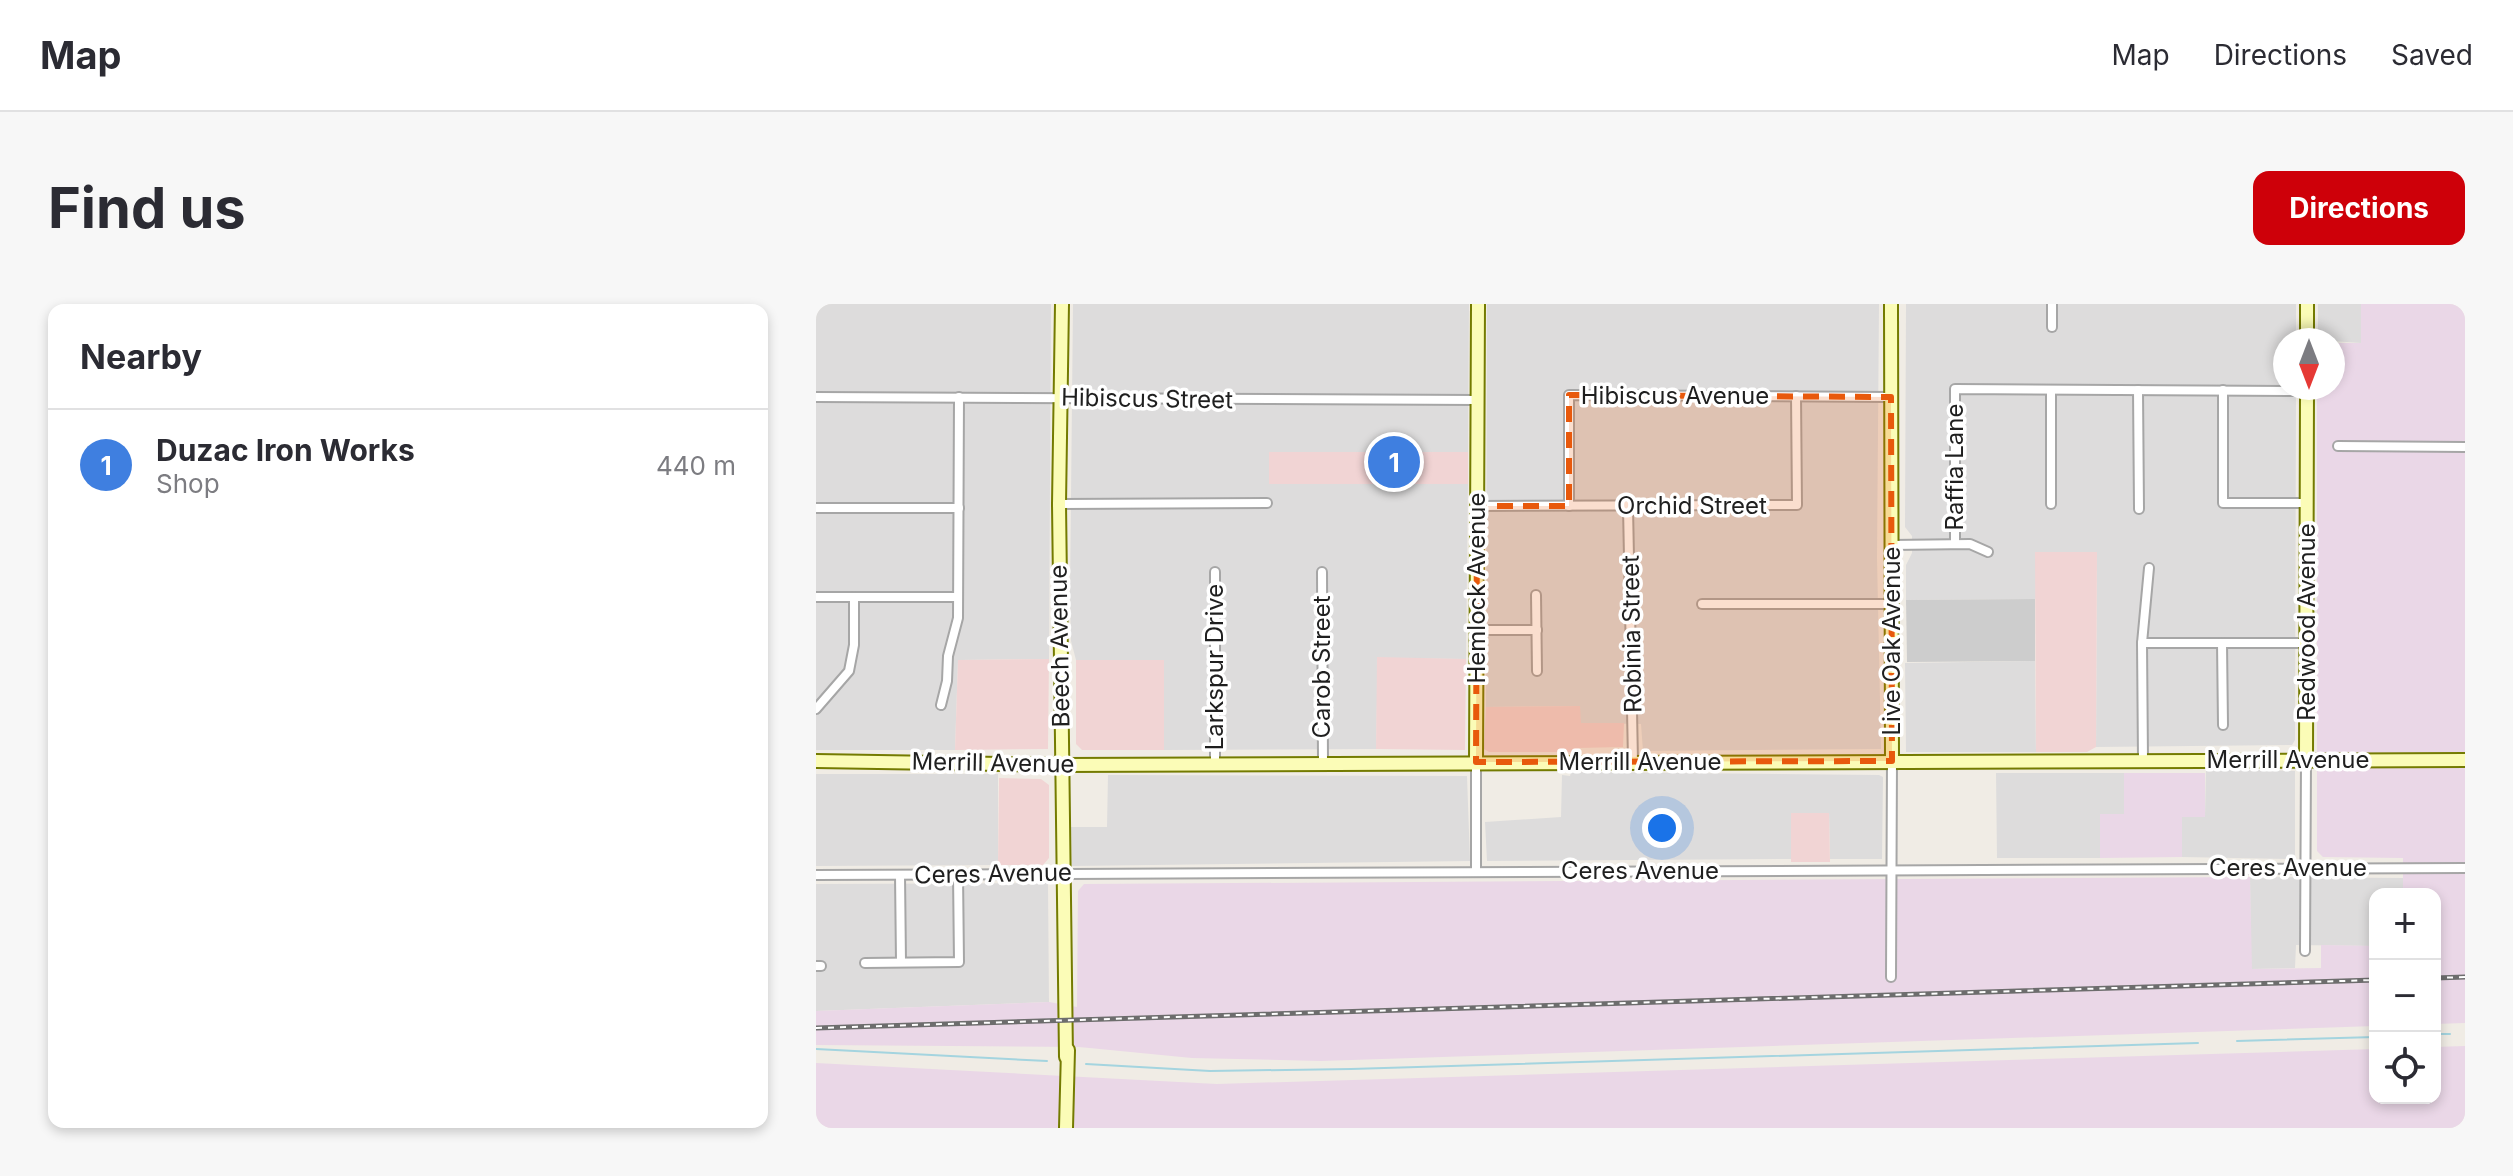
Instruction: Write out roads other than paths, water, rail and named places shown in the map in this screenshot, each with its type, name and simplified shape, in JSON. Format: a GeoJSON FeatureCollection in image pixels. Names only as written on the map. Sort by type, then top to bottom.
{"type":"FeatureCollection","features":[{"type":"Feature","properties":{"kind":"main road","name":"Beech Avenue"},"geometry":{"type":"LineString","coordinates":[[1062,304],[1059,504],[1066,1128]]}},
{"type":"Feature","properties":{"kind":"main road","name":"Hemlock Avenue"},"geometry":{"type":"LineString","coordinates":[[1476,762],[1478,304]]}},
{"type":"Feature","properties":{"kind":"main road","name":"Live Oak Avenue"},"geometry":{"type":"LineString","coordinates":[[1891,304],[1892,761]]}},
{"type":"Feature","properties":{"kind":"main road"},"geometry":{"type":"LineString","coordinates":[[2307,304],[2307,328]]}},
{"type":"Feature","properties":{"kind":"main road","name":"Redwood Avenue"},"geometry":{"type":"LineString","coordinates":[[2306,761],[2307,400]]}},
{"type":"Feature","properties":{"kind":"main road","name":"Merrill Avenue"},"geometry":{"type":"LineString","coordinates":[[816,761],[1062,765],[2465,760]]}},
{"type":"Feature","properties":{"kind":"street"},"geometry":{"type":"LineString","coordinates":[[2052,304],[2052,327]]}},
{"type":"Feature","properties":{"kind":"street","name":"Raffia Lane"},"geometry":{"type":"LineString","coordinates":[[1955,544],[1955,389],[2051,390]]}},
{"type":"Feature","properties":{"kind":"street"},"geometry":{"type":"LineString","coordinates":[[2051,504],[2051,390],[2273,389]]}},
{"type":"Feature","properties":{"kind":"street"},"geometry":{"type":"LineString","coordinates":[[2138,390],[2139,509]]}},
{"type":"Feature","properties":{"kind":"street"},"geometry":{"type":"LineString","coordinates":[[2223,390],[2223,503],[2307,503]]}},
{"type":"Feature","properties":{"kind":"street","name":"Hibiscus Avenue"},"geometry":{"type":"LineString","coordinates":[[1569,506],[1569,395],[1891,397]]}},
{"type":"Feature","properties":{"kind":"street","name":"Orchid Street"},"geometry":{"type":"LineString","coordinates":[[1477,506],[1797,505],[1796,396]]}},
{"type":"Feature","properties":{"kind":"street","name":"Hibiscus Street"},"geometry":{"type":"LineString","coordinates":[[816,397],[1477,400]]}},
{"type":"Feature","properties":{"kind":"street"},"geometry":{"type":"LineString","coordinates":[[941,705],[947,681],[948,656],[958,618],[959,397]]}},
{"type":"Feature","properties":{"kind":"street"},"geometry":{"type":"LineString","coordinates":[[2338,446],[2465,447]]}},
{"type":"Feature","properties":{"kind":"street"},"geometry":{"type":"LineString","coordinates":[[1059,504],[1267,503]]}},
{"type":"Feature","properties":{"kind":"street","name":"Robinia Street"},"geometry":{"type":"LineString","coordinates":[[1628,507],[1633,761]]}},
{"type":"Feature","properties":{"kind":"street"},"geometry":{"type":"LineString","coordinates":[[816,508],[959,508]]}},
{"type":"Feature","properties":{"kind":"street"},"geometry":{"type":"LineString","coordinates":[[1892,545],[1970,544],[1988,552]]}},
{"type":"Feature","properties":{"kind":"street"},"geometry":{"type":"LineString","coordinates":[[2143,760],[2142,643],[2149,568]]}},
{"type":"Feature","properties":{"kind":"street","name":"Larkspur Drive"},"geometry":{"type":"LineString","coordinates":[[1215,572],[1215,763]]}},
{"type":"Feature","properties":{"kind":"street","name":"Carob Street"},"geometry":{"type":"LineString","coordinates":[[1322,572],[1323,762]]}},
{"type":"Feature","properties":{"kind":"street"},"geometry":{"type":"LineString","coordinates":[[1536,595],[1537,671]]}},
{"type":"Feature","properties":{"kind":"street"},"geometry":{"type":"LineString","coordinates":[[816,597],[958,597]]}},
{"type":"Feature","properties":{"kind":"street"},"geometry":{"type":"LineString","coordinates":[[816,709],[849,671],[854,645],[854,597]]}},
{"type":"Feature","properties":{"kind":"street"},"geometry":{"type":"LineString","coordinates":[[1702,604],[1891,604]]}},
{"type":"Feature","properties":{"kind":"street"},"geometry":{"type":"LineString","coordinates":[[1477,630],[1537,630]]}},
{"type":"Feature","properties":{"kind":"street"},"geometry":{"type":"LineString","coordinates":[[2142,643],[2307,643]]}},
{"type":"Feature","properties":{"kind":"street"},"geometry":{"type":"LineString","coordinates":[[2222,643],[2223,725]]}},
{"type":"Feature","properties":{"kind":"street","name":"Live Oak Avenue"},"geometry":{"type":"LineString","coordinates":[[1891,977],[1892,761]]}},
{"type":"Feature","properties":{"kind":"street","name":"Redwood Avenue"},"geometry":{"type":"LineString","coordinates":[[2305,951],[2306,761]]}},
{"type":"Feature","properties":{"kind":"street","name":"Hemlock Avenue"},"geometry":{"type":"LineString","coordinates":[[1476,762],[1476,872]]}},
{"type":"Feature","properties":{"kind":"street","name":"Ceres Avenue"},"geometry":{"type":"LineString","coordinates":[[816,875],[2465,868]]}},
{"type":"Feature","properties":{"kind":"street"},"geometry":{"type":"LineString","coordinates":[[865,963],[959,962],[958,874]]}},
{"type":"Feature","properties":{"kind":"street"},"geometry":{"type":"LineString","coordinates":[[900,875],[901,962]]}},
{"type":"Feature","properties":{"kind":"waterway"},"geometry":{"type":"LineString","coordinates":[[2441,1034],[2450,1034]]}},
{"type":"Feature","properties":{"kind":"waterway"},"geometry":{"type":"LineString","coordinates":[[2237,1041],[2369,1037]]}},
{"type":"Feature","properties":{"kind":"waterway"},"geometry":{"type":"LineString","coordinates":[[1086,1064],[1210,1071],[1351,1069],[2198,1043]]}},
{"type":"Feature","properties":{"kind":"waterway"},"geometry":{"type":"LineString","coordinates":[[816,1049],[1047,1061]]}},
{"type":"Feature","properties":{"kind":"railway"},"geometry":{"type":"LineString","coordinates":[[2441,978],[2465,977]]}},
{"type":"Feature","properties":{"kind":"railway"},"geometry":{"type":"LineString","coordinates":[[816,1028],[2369,980]]}},
{"type":"Feature","properties":{"kind":"place","name":"Duzac Iron Works"},"geometry":{"type":"Point","coordinates":[1394,462]}}]}
